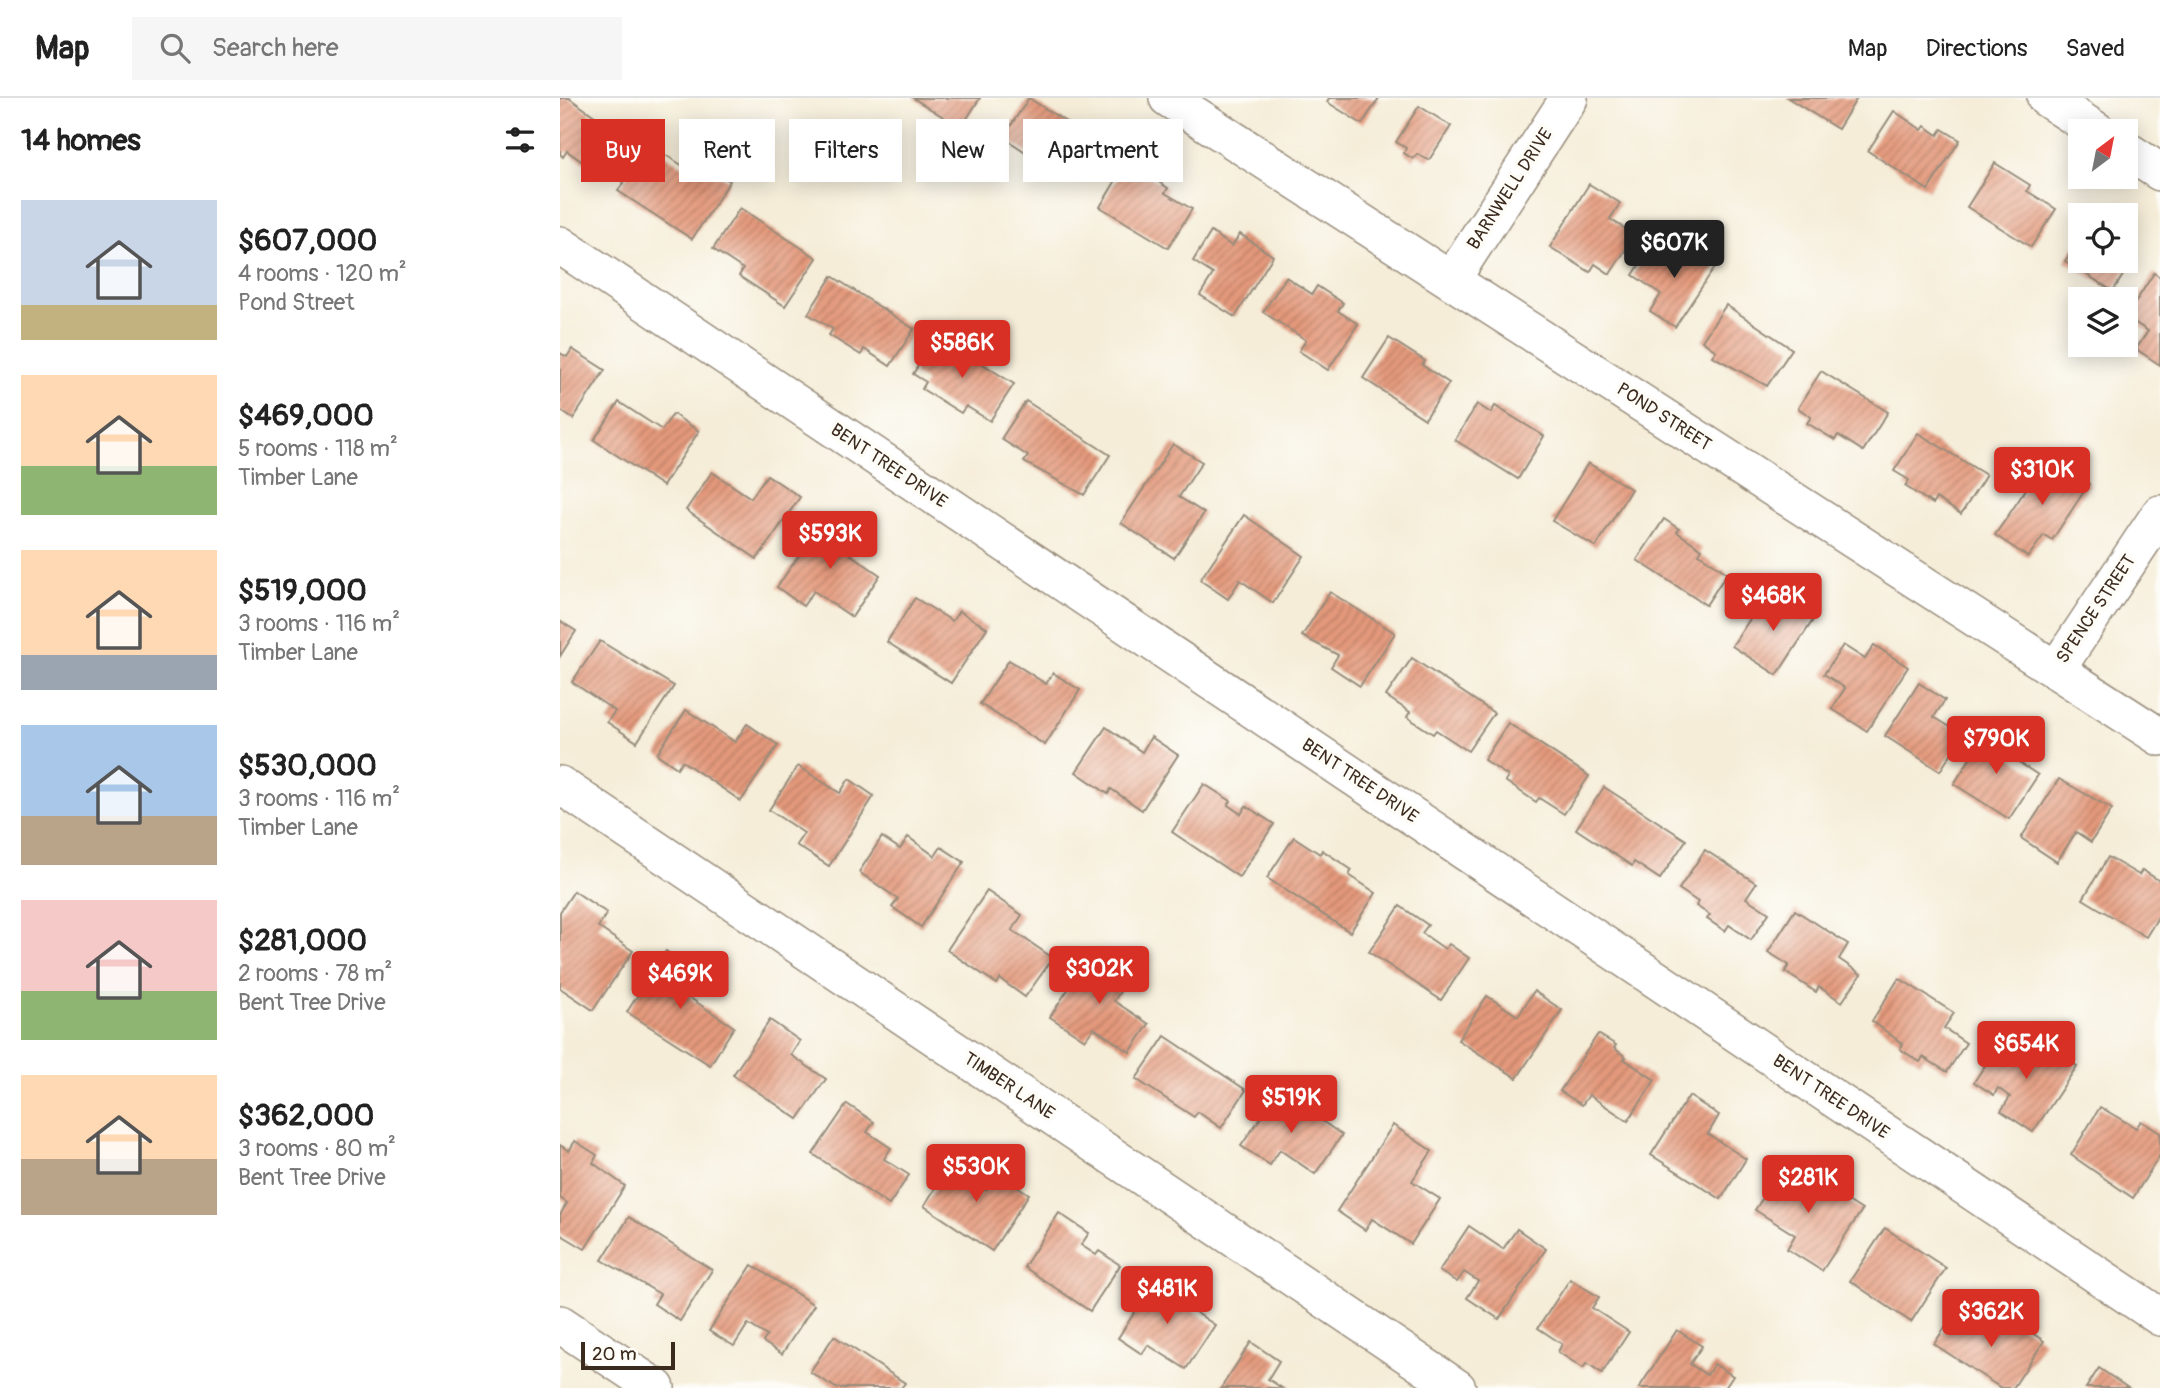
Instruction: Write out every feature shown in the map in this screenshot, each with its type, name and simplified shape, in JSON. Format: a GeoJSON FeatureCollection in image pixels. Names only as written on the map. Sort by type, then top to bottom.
{"type":"FeatureCollection","features":[{"type":"Feature","properties":{"kind":"street","name":"POND STREET"},"geometry":{"type":"LineString","coordinates":[[1168,98],[2160,737]]}},
{"type":"Feature","properties":{"kind":"street","name":"BARNWELL DRIVE"},"geometry":{"type":"LineString","coordinates":[[1451,280],[1569,98]]}},
{"type":"Feature","properties":{"kind":"street"},"geometry":{"type":"LineString","coordinates":[[2046,98],[2078,119]]}},
{"type":"Feature","properties":{"kind":"street"},"geometry":{"type":"LineString","coordinates":[[2138,158],[2160,172]]}},
{"type":"Feature","properties":{"kind":"street","name":"BENT TREE DRIVE"},"geometry":{"type":"LineString","coordinates":[[560,245],[2160,1317]]}},
{"type":"Feature","properties":{"kind":"street","name":"SPENCE STREET"},"geometry":{"type":"LineString","coordinates":[[2056,670],[2160,514]]}},
{"type":"Feature","properties":{"kind":"street","name":"TIMBER LANE"},"geometry":{"type":"LineString","coordinates":[[560,785],[1457,1388]]}},
{"type":"Feature","properties":{"kind":"street"},"geometry":{"type":"LineString","coordinates":[[560,1324],[656,1388]]}},
{"type":"Feature","properties":{"kind":"building"},"geometry":{"type":"Polygon","coordinates":[[[560,98],[569,98],[599,119],[581,119],[581,161],[567,151],[563,157],[560,154],[560,98]]]}},
{"type":"Feature","properties":{"kind":"building"},"geometry":{"type":"Polygon","coordinates":[[[913,98],[980,98],[967,119],[947,119],[913,98]]]}},
{"type":"Feature","properties":{"kind":"building"},"geometry":{"type":"Polygon","coordinates":[[[1029,98],[1061,119],[1023,119],[1023,150],[1009,141],[1009,128],[1029,98]]]}},
{"type":"Feature","properties":{"kind":"building"},"geometry":{"type":"Polygon","coordinates":[[[1329,98],[1379,98],[1362,124],[1327,102],[1329,98]]]}},
{"type":"Feature","properties":{"kind":"building"},"geometry":{"type":"Polygon","coordinates":[[[1788,98],[1857,98],[1838,129],[1788,98]]]}},
{"type":"Feature","properties":{"kind":"building"},"geometry":{"type":"Polygon","coordinates":[[[1419,106],[1451,126],[1429,160],[1417,154],[1413,159],[1404,153],[1406,148],[1396,142],[1419,106]]]}},
{"type":"Feature","properties":{"kind":"building"},"geometry":{"type":"Polygon","coordinates":[[[1894,111],[1922,130],[1925,126],[1938,135],[1942,129],[1960,140],[1928,190],[1868,151],[1894,111]]]}},
{"type":"Feature","properties":{"kind":"building"},"geometry":{"type":"Polygon","coordinates":[[[665,155],[679,163],[679,182],[729,182],[692,239],[618,191],[624,182],[665,182],[665,155]]]}},
{"type":"Feature","properties":{"kind":"building"},"geometry":{"type":"Polygon","coordinates":[[[1995,163],[2030,185],[2027,191],[2056,209],[2031,247],[1967,207],[1995,163]]]}},
{"type":"Feature","properties":{"kind":"building"},"geometry":{"type":"Polygon","coordinates":[[[1115,182],[1159,182],[1168,188],[1165,193],[1192,209],[1168,248],[1100,207],[1115,182]]]}},
{"type":"Feature","properties":{"kind":"building"},"geometry":{"type":"Polygon","coordinates":[[[1589,184],[1620,203],[1610,219],[1635,235],[1610,274],[1595,264],[1590,272],[1550,247],[1589,184]]]}},
{"type":"Feature","properties":{"kind":"building"},"geometry":{"type":"Polygon","coordinates":[[[740,208],[817,258],[785,306],[739,276],[743,269],[713,249],[740,208]]]}},
{"type":"Feature","properties":{"kind":"building"},"geometry":{"type":"Polygon","coordinates":[[[1211,232],[1232,246],[1240,234],[1273,256],[1235,317],[1200,295],[1213,274],[1193,261],[1211,232]]]}},
{"type":"Feature","properties":{"kind":"building"},"geometry":{"type":"Polygon","coordinates":[[[1656,240],[1688,261],[1696,249],[1717,264],[1675,327],[1650,311],[1661,294],[1633,275],[1656,240]]]}},
{"type":"Feature","properties":{"kind":"building"},"geometry":{"type":"Polygon","coordinates":[[[2084,273],[2124,273],[2116,287],[2107,287],[2084,273]]]}},
{"type":"Feature","properties":{"kind":"building"},"geometry":{"type":"Polygon","coordinates":[[[2154,273],[2160,277],[2160,365],[2138,350],[2148,331],[2138,325],[2138,298],[2154,273]]]}},
{"type":"Feature","properties":{"kind":"building"},"geometry":{"type":"Polygon","coordinates":[[[832,276],[914,329],[890,366],[864,349],[861,355],[829,335],[833,329],[808,314],[832,276]]]}},
{"type":"Feature","properties":{"kind":"building"},"geometry":{"type":"Polygon","coordinates":[[[1286,277],[1312,294],[1317,286],[1343,303],[1338,311],[1358,324],[1328,370],[1299,351],[1306,340],[1263,312],[1286,277]]]}},
{"type":"Feature","properties":{"kind":"building"},"geometry":{"type":"Polygon","coordinates":[[[1726,305],[1792,349],[1767,386],[1712,356],[1716,351],[1702,341],[1726,305]]]}},
{"type":"Feature","properties":{"kind":"building"},"geometry":{"type":"Polygon","coordinates":[[[937,335],[1014,384],[990,421],[966,406],[961,413],[922,389],[926,382],[913,374],[937,335]]]}},
{"type":"Feature","properties":{"kind":"building"},"geometry":{"type":"Polygon","coordinates":[[[1389,338],[1425,361],[1422,365],[1449,383],[1425,419],[1363,378],[1389,338]]]}},
{"type":"Feature","properties":{"kind":"building"},"geometry":{"type":"Polygon","coordinates":[[[572,349],[605,370],[573,419],[560,410],[560,353],[567,357],[572,349]]]}},
{"type":"Feature","properties":{"kind":"building"},"geometry":{"type":"Polygon","coordinates":[[[1821,371],[1888,412],[1863,451],[1838,435],[1835,440],[1807,423],[1811,417],[1798,408],[1821,371]]]}},
{"type":"Feature","properties":{"kind":"building"},"geometry":{"type":"Polygon","coordinates":[[[1026,401],[1110,455],[1084,495],[1024,462],[1028,456],[1001,439],[1026,401]]]}},
{"type":"Feature","properties":{"kind":"building"},"geometry":{"type":"Polygon","coordinates":[[[619,402],[662,430],[673,414],[699,431],[663,486],[594,440],[619,402]]]}},
{"type":"Feature","properties":{"kind":"building"},"geometry":{"type":"Polygon","coordinates":[[[1477,404],[1491,413],[1495,406],[1544,436],[1518,479],[1455,440],[1477,404]]]}},
{"type":"Feature","properties":{"kind":"building"},"geometry":{"type":"Polygon","coordinates":[[[1918,433],[1986,475],[1961,514],[1936,498],[1933,504],[1905,486],[1909,480],[1894,471],[1918,433]]]}},
{"type":"Feature","properties":{"kind":"building"},"geometry":{"type":"Polygon","coordinates":[[[1173,444],[1202,462],[1179,497],[1204,513],[1174,558],[1121,523],[1173,444]]]}},
{"type":"Feature","properties":{"kind":"building"},"geometry":{"type":"Polygon","coordinates":[[[2048,457],[2089,484],[2052,540],[2044,535],[2028,557],[1995,535],[2048,457]]]}},
{"type":"Feature","properties":{"kind":"building"},"geometry":{"type":"Polygon","coordinates":[[[1588,463],[1631,489],[1596,547],[1552,521],[1588,463]]]}},
{"type":"Feature","properties":{"kind":"building"},"geometry":{"type":"Polygon","coordinates":[[[712,472],[751,498],[767,475],[800,497],[757,559],[686,510],[712,472]]]}},
{"type":"Feature","properties":{"kind":"building"},"geometry":{"type":"Polygon","coordinates":[[[1244,515],[1304,556],[1273,603],[1240,580],[1228,599],[1200,580],[1244,515]]]}},
{"type":"Feature","properties":{"kind":"building"},"geometry":{"type":"Polygon","coordinates":[[[826,517],[854,537],[844,550],[880,575],[852,617],[814,591],[803,606],[777,587],[826,517]]]}},
{"type":"Feature","properties":{"kind":"building"},"geometry":{"type":"Polygon","coordinates":[[[1664,519],[1679,529],[1677,532],[1702,549],[1699,554],[1727,573],[1706,605],[1637,560],[1664,519]]]}},
{"type":"Feature","properties":{"kind":"building"},"geometry":{"type":"Polygon","coordinates":[[[1770,589],[1783,598],[1781,602],[1799,614],[1802,609],[1815,617],[1777,675],[1732,646],[1770,589]]]}},
{"type":"Feature","properties":{"kind":"building"},"geometry":{"type":"Polygon","coordinates":[[[1330,592],[1395,633],[1360,686],[1331,667],[1338,655],[1302,636],[1330,592]]]}},
{"type":"Feature","properties":{"kind":"building"},"geometry":{"type":"Polygon","coordinates":[[[915,598],[952,621],[959,611],[987,628],[951,683],[887,642],[915,598]]]}},
{"type":"Feature","properties":{"kind":"building"},"geometry":{"type":"Polygon","coordinates":[[[560,621],[576,631],[560,656],[560,621]]]}},
{"type":"Feature","properties":{"kind":"building"},"geometry":{"type":"Polygon","coordinates":[[[600,641],[674,686],[637,742],[607,722],[615,711],[572,682],[600,641]]]}},
{"type":"Feature","properties":{"kind":"building"},"geometry":{"type":"Polygon","coordinates":[[[1843,645],[1865,659],[1874,645],[1908,667],[1867,731],[1832,709],[1845,688],[1824,674],[1843,645]]]}},
{"type":"Feature","properties":{"kind":"building"},"geometry":{"type":"Polygon","coordinates":[[[1412,658],[1494,713],[1468,751],[1436,730],[1433,734],[1407,717],[1410,712],[1386,696],[1412,658]]]}},
{"type":"Feature","properties":{"kind":"building"},"geometry":{"type":"Polygon","coordinates":[[[1009,660],[1046,684],[1053,673],[1080,690],[1045,745],[980,704],[1009,660]]]}},
{"type":"Feature","properties":{"kind":"building"},"geometry":{"type":"Polygon","coordinates":[[[1919,683],[1945,700],[1934,717],[1963,735],[1940,771],[1885,736],[1919,683]]]}},
{"type":"Feature","properties":{"kind":"building"},"geometry":{"type":"Polygon","coordinates":[[[686,710],[735,742],[747,724],[778,745],[741,801],[682,761],[677,768],[657,754],[686,710]]]}},
{"type":"Feature","properties":{"kind":"building"},"geometry":{"type":"Polygon","coordinates":[[[1508,723],[1589,776],[1564,814],[1539,798],[1536,802],[1505,781],[1508,776],[1484,760],[1508,723]]]}},
{"type":"Feature","properties":{"kind":"building"},"geometry":{"type":"Polygon","coordinates":[[[1106,727],[1142,752],[1151,737],[1178,755],[1142,810],[1111,789],[1108,794],[1076,772],[1106,727]]]}},
{"type":"Feature","properties":{"kind":"building"},"geometry":{"type":"Polygon","coordinates":[[[1989,729],[2009,741],[2004,748],[2011,752],[2009,756],[2038,775],[2009,819],[1954,784],[1989,729]]]}},
{"type":"Feature","properties":{"kind":"building"},"geometry":{"type":"Polygon","coordinates":[[[798,766],[840,793],[849,779],[874,796],[829,866],[796,845],[804,833],[769,810],[798,766]]]}},
{"type":"Feature","properties":{"kind":"building"},"geometry":{"type":"Polygon","coordinates":[[[2059,779],[2112,809],[2091,842],[2076,832],[2057,862],[2021,838],[2059,779]]]}},
{"type":"Feature","properties":{"kind":"building"},"geometry":{"type":"Polygon","coordinates":[[[1204,784],[1231,801],[1228,805],[1241,814],[1246,806],[1274,824],[1239,877],[1172,832],[1204,784]]]}},
{"type":"Feature","properties":{"kind":"building"},"geometry":{"type":"Polygon","coordinates":[[[1604,787],[1686,840],[1660,879],[1634,862],[1632,866],[1576,829],[1604,787]]]}},
{"type":"Feature","properties":{"kind":"building"},"geometry":{"type":"Polygon","coordinates":[[[882,837],[900,849],[908,837],[935,856],[941,847],[964,862],[921,927],[892,907],[898,899],[859,872],[882,837]]]}},
{"type":"Feature","properties":{"kind":"building"},"geometry":{"type":"Polygon","coordinates":[[[1294,837],[1320,854],[1322,850],[1352,870],[1349,875],[1376,893],[1350,932],[1267,878],[1294,837]]]}},
{"type":"Feature","properties":{"kind":"building"},"geometry":{"type":"Polygon","coordinates":[[[1705,850],[1756,883],[1746,898],[1769,913],[1751,940],[1729,925],[1725,931],[1707,919],[1710,915],[1696,906],[1698,902],[1679,889],[1705,850]]]}},
{"type":"Feature","properties":{"kind":"building"},"geometry":{"type":"Polygon","coordinates":[[[2108,857],[2139,875],[2142,870],[2160,881],[2160,914],[2146,937],[2083,899],[2108,857]]]}},
{"type":"Feature","properties":{"kind":"building"},"geometry":{"type":"Polygon","coordinates":[[[574,891],[607,913],[598,927],[633,951],[593,1010],[560,988],[560,912],[574,891]]]}},
{"type":"Feature","properties":{"kind":"building"},"geometry":{"type":"Polygon","coordinates":[[[987,891],[1022,915],[1012,930],[1053,958],[1025,997],[1000,979],[997,984],[947,950],[987,891]]]}},
{"type":"Feature","properties":{"kind":"building"},"geometry":{"type":"Polygon","coordinates":[[[1400,906],[1428,925],[1422,933],[1445,949],[1449,944],[1469,958],[1441,1000],[1369,952],[1400,906]]]}},
{"type":"Feature","properties":{"kind":"building"},"geometry":{"type":"Polygon","coordinates":[[[1795,910],[1848,944],[1839,959],[1861,974],[1842,1002],[1819,987],[1816,992],[1785,972],[1789,965],[1768,952],[1795,910]]]}},
{"type":"Feature","properties":{"kind":"building"},"geometry":{"type":"Polygon","coordinates":[[[666,951],[698,972],[687,988],[693,992],[690,998],[734,1027],[710,1065],[627,1012],[666,951]]]}},
{"type":"Feature","properties":{"kind":"building"},"geometry":{"type":"Polygon","coordinates":[[[1091,954],[1128,979],[1114,1001],[1149,1024],[1130,1052],[1094,1028],[1085,1040],[1050,1017],[1091,954]]]}},
{"type":"Feature","properties":{"kind":"building"},"geometry":{"type":"Polygon","coordinates":[[[1899,978],[1954,1013],[1944,1028],[1966,1043],[1947,1072],[1923,1057],[1920,1062],[1900,1049],[1903,1044],[1872,1021],[1899,978]]]}},
{"type":"Feature","properties":{"kind":"building"},"geometry":{"type":"Polygon","coordinates":[[[1534,991],[1562,1010],[1517,1078],[1458,1040],[1487,996],[1518,1016],[1534,991]]]}},
{"type":"Feature","properties":{"kind":"building"},"geometry":{"type":"Polygon","coordinates":[[[770,1020],[800,1041],[791,1055],[826,1079],[798,1119],[733,1075],[770,1020]]]}},
{"type":"Feature","properties":{"kind":"building"},"geometry":{"type":"Polygon","coordinates":[[[1598,1034],[1616,1045],[1614,1048],[1626,1057],[1624,1059],[1655,1080],[1628,1121],[1589,1095],[1582,1105],[1560,1091],[1598,1034]]]}},
{"type":"Feature","properties":{"kind":"building"},"geometry":{"type":"Polygon","coordinates":[[[1165,1036],[1246,1090],[1221,1128],[1198,1112],[1194,1117],[1136,1079],[1165,1036]]]}},
{"type":"Feature","properties":{"kind":"building"},"geometry":{"type":"Polygon","coordinates":[[[2001,1041],[2030,1061],[2043,1042],[2077,1066],[2033,1132],[2001,1111],[2010,1097],[1998,1088],[1994,1095],[1974,1082],[2001,1041]]]}},
{"type":"Feature","properties":{"kind":"building"},"geometry":{"type":"Polygon","coordinates":[[[1279,1091],[1342,1135],[1315,1174],[1280,1150],[1270,1165],[1241,1146],[1279,1091]]]}},
{"type":"Feature","properties":{"kind":"building"},"geometry":{"type":"Polygon","coordinates":[[[1689,1096],[1719,1115],[1708,1134],[1746,1159],[1721,1199],[1651,1155],[1689,1096]]]}},
{"type":"Feature","properties":{"kind":"building"},"geometry":{"type":"Polygon","coordinates":[[[847,1104],[874,1122],[867,1132],[891,1148],[884,1159],[909,1175],[889,1205],[813,1154],[847,1104]]]}},
{"type":"Feature","properties":{"kind":"building"},"geometry":{"type":"Polygon","coordinates":[[[2100,1107],[2136,1128],[2141,1121],[2160,1133],[2160,1155],[2133,1198],[2071,1155],[2100,1107]]]}},
{"type":"Feature","properties":{"kind":"building"},"geometry":{"type":"Polygon","coordinates":[[[1393,1125],[1432,1151],[1412,1181],[1440,1199],[1411,1244],[1372,1219],[1365,1230],[1337,1211],[1393,1125]]]}},
{"type":"Feature","properties":{"kind":"building"},"geometry":{"type":"Polygon","coordinates":[[[575,1141],[597,1155],[593,1163],[625,1186],[585,1249],[560,1234],[560,1215],[567,1203],[560,1198],[560,1145],[569,1151],[575,1141]]]}},
{"type":"Feature","properties":{"kind":"building"},"geometry":{"type":"Polygon","coordinates":[[[954,1159],[968,1168],[966,1172],[986,1184],[983,1188],[986,1190],[997,1173],[1029,1194],[992,1251],[924,1206],[954,1159]]]}},
{"type":"Feature","properties":{"kind":"building"},"geometry":{"type":"Polygon","coordinates":[[[1786,1161],[1862,1210],[1822,1271],[1787,1249],[1795,1235],[1755,1210],[1786,1161]]]}},
{"type":"Feature","properties":{"kind":"building"},"geometry":{"type":"Polygon","coordinates":[[[1059,1213],[1089,1233],[1081,1245],[1096,1255],[1099,1251],[1120,1265],[1090,1311],[1024,1267],[1059,1213]]]}},
{"type":"Feature","properties":{"kind":"building"},"geometry":{"type":"Polygon","coordinates":[[[629,1217],[712,1270],[680,1321],[654,1304],[660,1294],[602,1260],[629,1217]]]}},
{"type":"Feature","properties":{"kind":"building"},"geometry":{"type":"Polygon","coordinates":[[[1469,1226],[1503,1249],[1517,1229],[1546,1249],[1499,1319],[1467,1298],[1478,1281],[1464,1272],[1457,1282],[1439,1271],[1469,1226]]]}},
{"type":"Feature","properties":{"kind":"building"},"geometry":{"type":"Polygon","coordinates":[[[1885,1228],[1946,1268],[1911,1322],[1850,1281],[1885,1228]]]}},
{"type":"Feature","properties":{"kind":"building"},"geometry":{"type":"Polygon","coordinates":[[[752,1265],[814,1305],[782,1354],[763,1342],[767,1336],[748,1324],[734,1346],[709,1331],[752,1265]]]}},
{"type":"Feature","properties":{"kind":"building"},"geometry":{"type":"Polygon","coordinates":[[[1156,1279],[1174,1290],[1172,1293],[1185,1301],[1183,1304],[1215,1325],[1186,1369],[1148,1345],[1142,1354],[1118,1338],[1156,1279]]]}},
{"type":"Feature","properties":{"kind":"building"},"geometry":{"type":"Polygon","coordinates":[[[1570,1279],[1599,1297],[1592,1308],[1629,1332],[1602,1373],[1587,1363],[1583,1368],[1558,1352],[1562,1344],[1538,1328],[1570,1279]]]}},
{"type":"Feature","properties":{"kind":"building"},"geometry":{"type":"Polygon","coordinates":[[[1954,1314],[1978,1330],[1987,1317],[2005,1329],[2011,1319],[2044,1341],[2013,1388],[2001,1388],[1934,1344],[1954,1314]]]}},
{"type":"Feature","properties":{"kind":"building"},"geometry":{"type":"Polygon","coordinates":[[[1677,1330],[1702,1346],[1690,1364],[1707,1375],[1714,1364],[1733,1376],[1725,1388],[1639,1388],[1677,1330]]]}},
{"type":"Feature","properties":{"kind":"building"},"geometry":{"type":"Polygon","coordinates":[[[834,1336],[905,1383],[901,1388],[836,1388],[810,1372],[834,1336]]]}},
{"type":"Feature","properties":{"kind":"building"},"geometry":{"type":"Polygon","coordinates":[[[1251,1342],[1279,1361],[1268,1379],[1282,1388],[1221,1388],[1251,1342]]]}},
{"type":"Feature","properties":{"kind":"building"},"geometry":{"type":"Polygon","coordinates":[[[2099,1368],[2128,1388],[2086,1388],[2099,1368]]]}}]}
